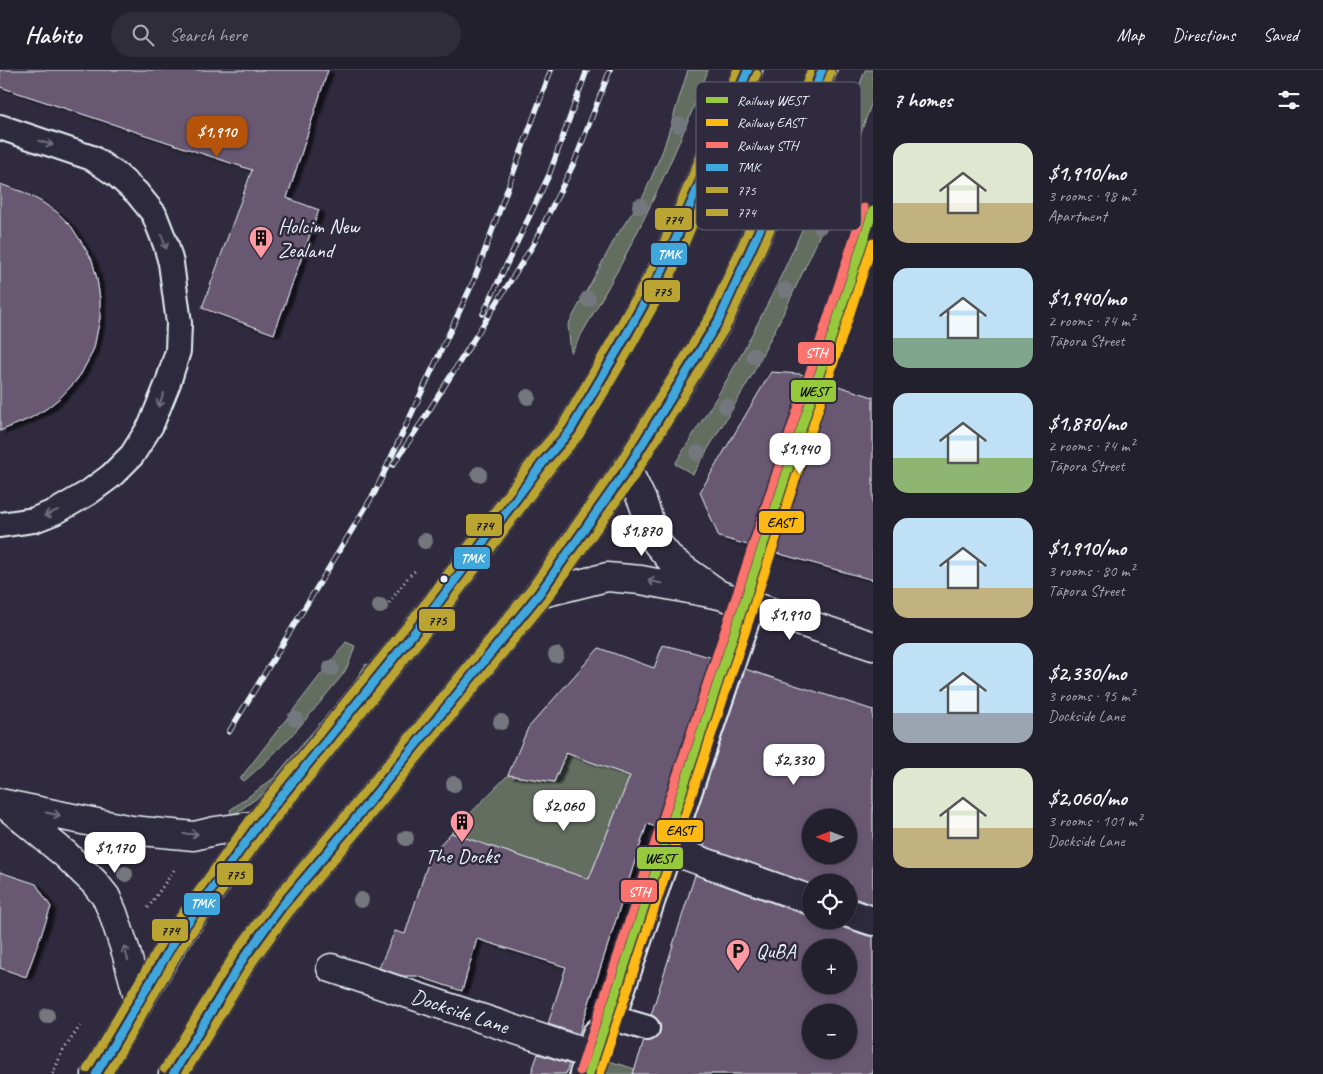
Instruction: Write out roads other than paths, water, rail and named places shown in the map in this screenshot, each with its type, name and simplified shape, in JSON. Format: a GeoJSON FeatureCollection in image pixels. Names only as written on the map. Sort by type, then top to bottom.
{"type":"FeatureCollection","features":[{"type":"Feature","properties":{"kind":"main road"},"geometry":{"type":"LineString","coordinates":[[743,82],[748,70]]}},
{"type":"Feature","properties":{"kind":"main road"},"geometry":{"type":"LineString","coordinates":[[818,82],[822,70]]}},
{"type":"Feature","properties":{"kind":"main road"},"geometry":{"type":"LineString","coordinates":[[96,1074],[174,942],[258,825],[438,603],[570,430],[663,269],[696,192]]}},
{"type":"Feature","properties":{"kind":"main road"},"geometry":{"type":"LineString","coordinates":[[173,1074],[245,956],[281,907],[539,594],[627,469],[718,320],[760,230]]}},
{"type":"Feature","properties":{"kind":"main road"},"geometry":{"type":"LineString","coordinates":[[627,469],[642,500],[657,543],[672,561],[720,595]]}},
{"type":"Feature","properties":{"kind":"main road"},"geometry":{"type":"LineString","coordinates":[[539,594],[607,577],[641,580],[720,595],[873,646]]}},
{"type":"Feature","properties":{"kind":"main road"},"geometry":{"type":"LineString","coordinates":[[2,804],[131,830],[194,836],[258,825]]}},
{"type":"Feature","properties":{"kind":"main road"},"geometry":{"type":"LineString","coordinates":[[2,804],[65,854],[94,882],[106,897],[126,952],[139,1000]]}},
{"type":"Feature","properties":{"kind":"main road"},"geometry":{"type":"LineString","coordinates":[[670,850],[802,897]]}},
{"type":"Feature","properties":{"kind":"main road"},"geometry":{"type":"LineString","coordinates":[[857,916],[873,921]]}},
{"type":"Feature","properties":{"kind":"main road","name":"Dockside Lane"},"geometry":{"type":"LineString","coordinates":[[331,968],[585,1064]]}},
{"type":"Feature","properties":{"kind":"lane"},"geometry":{"type":"LineString","coordinates":[[0,127],[92,158],[117,175],[137,193],[154,214],[166,245],[179,323],[178,351],[168,383],[151,425],[132,455],[110,476],[88,493],[57,511],[34,520],[0,525]]}},
{"type":"Feature","properties":{"kind":"lane"},"geometry":{"type":"LineString","coordinates":[[585,1064],[595,1033],[613,1018],[752,606]]}},
{"type":"Feature","properties":{"kind":"lane"},"geometry":{"type":"LineString","coordinates":[[613,1018],[647,1028]]}},
{"type":"Feature","properties":{"kind":"railway"},"geometry":{"type":"LineString","coordinates":[[229,732],[375,492],[474,280],[551,70]]}},
{"type":"Feature","properties":{"kind":"railway"},"geometry":{"type":"LineString","coordinates":[[483,314],[549,175],[587,70]]}},
{"type":"Feature","properties":{"kind":"railway"},"geometry":{"type":"LineString","coordinates":[[393,465],[533,245],[574,163],[610,70]]}},
{"type":"Feature","properties":{"kind":"rail line","name":"STH"},"geometry":{"type":"LineString","coordinates":[[861,217],[864,208]]}},
{"type":"Feature","properties":{"kind":"rail line","name":"WEST"},"geometry":{"type":"LineString","coordinates":[[589,1074],[873,211]]}},
{"type":"Feature","properties":{"kind":"rail line","name":"STH"},"geometry":{"type":"LineString","coordinates":[[580,1071],[857,230]]}},
{"type":"Feature","properties":{"kind":"rail line","name":"EAST"},"geometry":{"type":"LineString","coordinates":[[600,1074],[873,243]]}},
{"type":"Feature","properties":{"kind":"place","name":"Holcim New Zealand"},"geometry":{"type":"Point","coordinates":[261,259]}},
{"type":"Feature","properties":{"kind":"place","name":"The Docks"},"geometry":{"type":"Point","coordinates":[462,843]}},
{"type":"Feature","properties":{"kind":"place","name":"QuBA"},"geometry":{"type":"Point","coordinates":[738,972]}}]}
